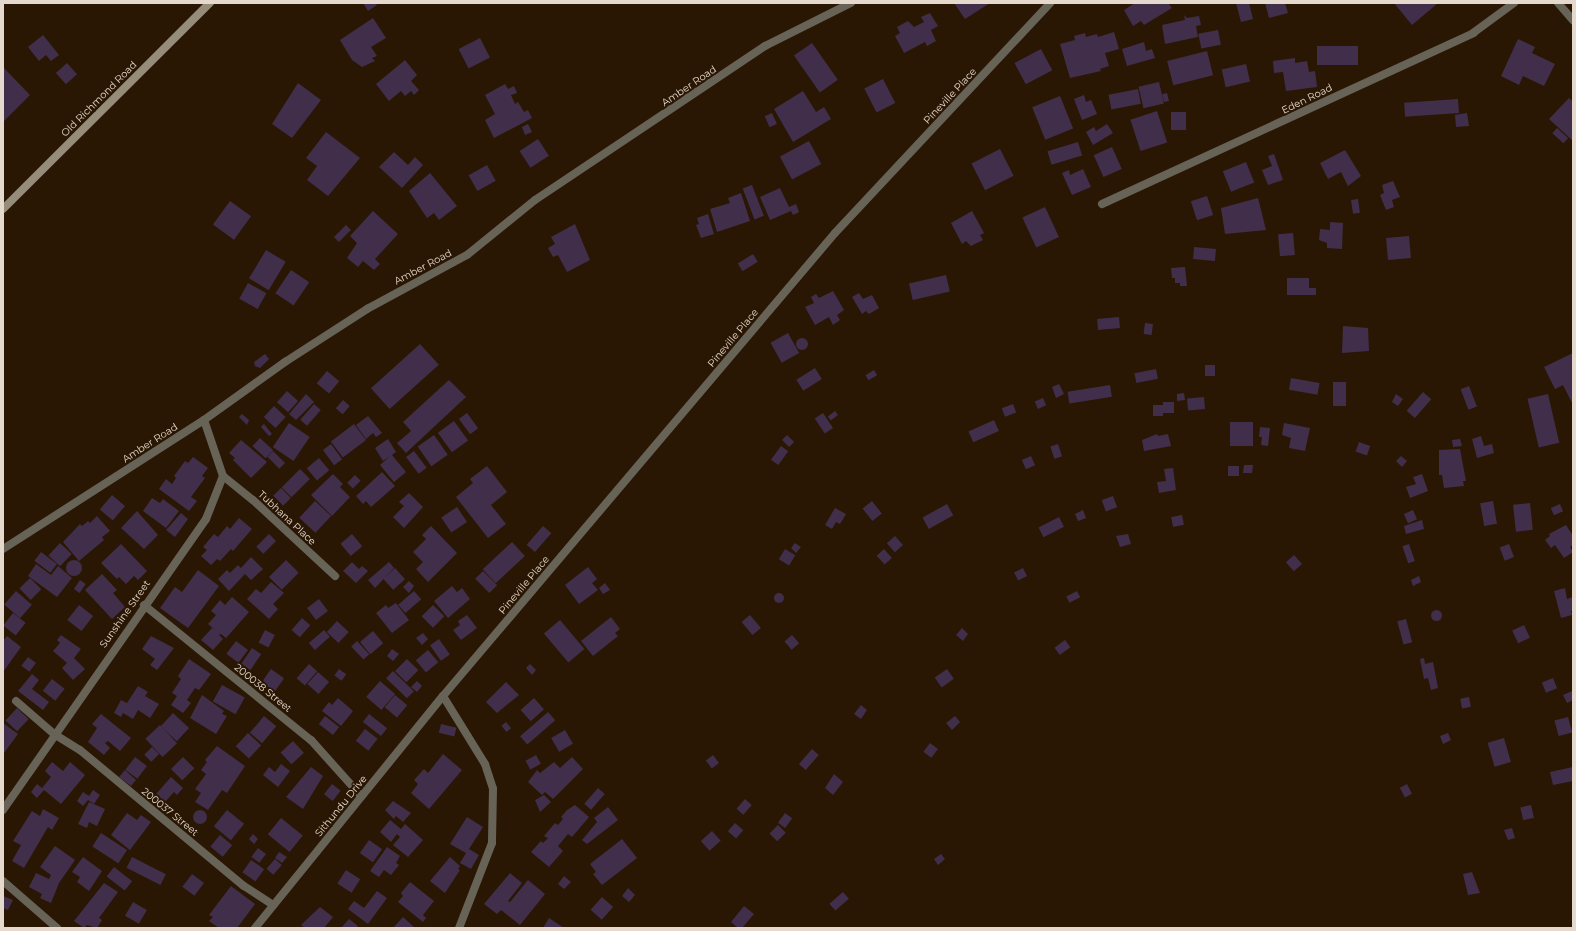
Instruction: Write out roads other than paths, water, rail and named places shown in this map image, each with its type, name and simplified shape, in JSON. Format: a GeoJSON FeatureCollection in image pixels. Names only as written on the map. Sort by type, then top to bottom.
{"type":"FeatureCollection","features":[{"type":"Feature","properties":{"kind":"street","name":"Old Richmond Road"},"geometry":{"type":"LineString","coordinates":[[3,209],[210,3]]}},
{"type":"Feature","properties":{"kind":"street","name":"Amber Road"},"geometry":{"type":"LineString","coordinates":[[3,549],[204,420],[285,362],[367,309],[467,255],[535,200],[765,46],[850,3]]}},
{"type":"Feature","properties":{"kind":"street","name":"Pineville Place"},"geometry":{"type":"LineString","coordinates":[[442,696],[835,234],[1050,3]]}},
{"type":"Feature","properties":{"kind":"street","name":"Eden Road"},"geometry":{"type":"LineString","coordinates":[[1102,204],[1473,33],[1514,3]]}},
{"type":"Feature","properties":{"kind":"street"},"geometry":{"type":"LineString","coordinates":[[1558,3],[1573,20]]}},
{"type":"Feature","properties":{"kind":"street"},"geometry":{"type":"LineString","coordinates":[[204,420],[223,476]]}},
{"type":"Feature","properties":{"kind":"street","name":"Tubhana Place"},"geometry":{"type":"LineString","coordinates":[[223,476],[253,500],[335,576]]}},
{"type":"Feature","properties":{"kind":"street","name":"Sunshine Street"},"geometry":{"type":"LineString","coordinates":[[3,810],[54,734],[206,519],[223,476]]}},
{"type":"Feature","properties":{"kind":"street","name":"200038 Street"},"geometry":{"type":"LineString","coordinates":[[144,605],[311,740],[362,796]]}},
{"type":"Feature","properties":{"kind":"street"},"geometry":{"type":"LineString","coordinates":[[442,696],[485,764],[492,789],[492,844],[459,928]]}},
{"type":"Feature","properties":{"kind":"street","name":"Sithundu Drive"},"geometry":{"type":"LineString","coordinates":[[255,928],[442,696]]}},
{"type":"Feature","properties":{"kind":"street","name":"200037 Street"},"geometry":{"type":"LineString","coordinates":[[16,701],[54,734],[80,750],[244,886],[273,905]]}},
{"type":"Feature","properties":{"kind":"street"},"geometry":{"type":"LineString","coordinates":[[3,881],[57,928]]}}]}
